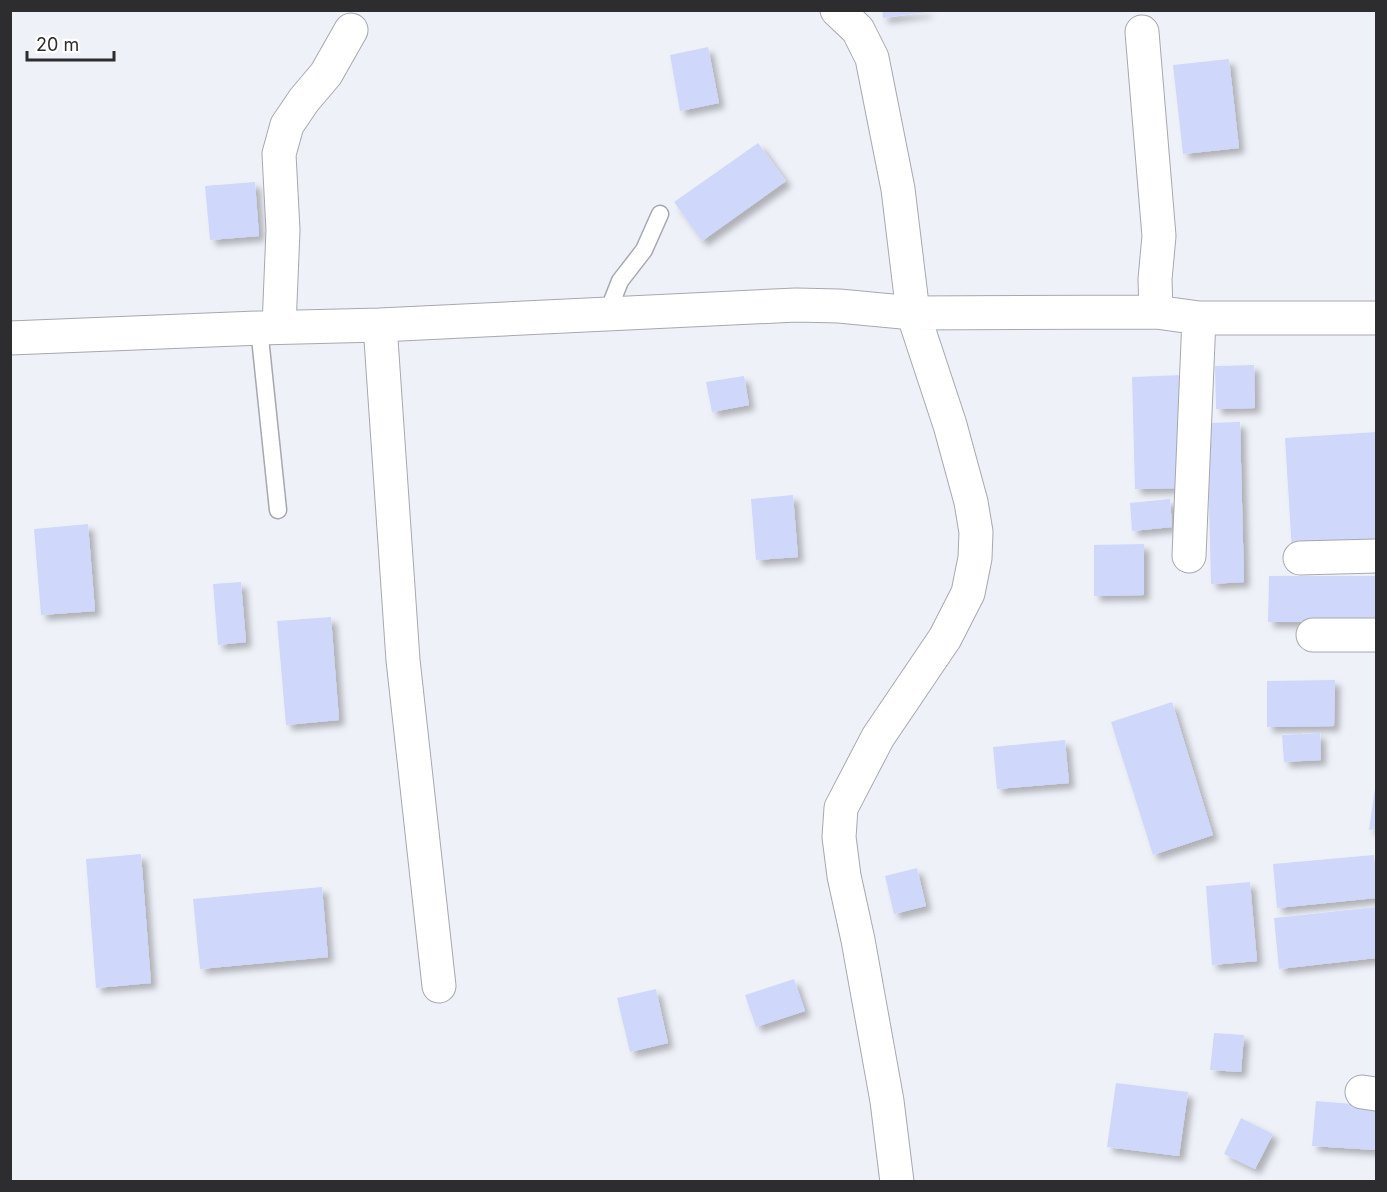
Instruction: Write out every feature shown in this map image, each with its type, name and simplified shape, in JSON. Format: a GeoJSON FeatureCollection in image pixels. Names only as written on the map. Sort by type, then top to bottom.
{"type":"FeatureCollection","features":[{"type":"Feature","properties":{"kind":"street"},"geometry":{"type":"LineString","coordinates":[[837,10],[858,30],[872,58],[898,189],[913,313],[950,425],[971,502],[976,532],[975,558],[968,594],[945,638],[878,737],[841,808],[839,837],[844,876],[858,940],[886,1101],[897,1182]]}},
{"type":"Feature","properties":{"kind":"street"},"geometry":{"type":"LineString","coordinates":[[269,327],[283,230],[279,154],[287,125],[326,74],[351,30]]}},
{"type":"Feature","properties":{"kind":"street"},"geometry":{"type":"LineString","coordinates":[[1142,32],[1159,236],[1155,279],[1156,312]]}},
{"type":"Feature","properties":{"kind":"street"},"geometry":{"type":"LineString","coordinates":[[10,338],[269,327],[380,325],[796,305],[839,306],[913,313],[1156,312],[1199,318],[1377,318]]}},
{"type":"Feature","properties":{"kind":"street"},"geometry":{"type":"LineString","coordinates":[[1190,556],[1199,318]]}},
{"type":"Feature","properties":{"kind":"street"},"geometry":{"type":"LineString","coordinates":[[380,325],[403,660],[440,986]]}},
{"type":"Feature","properties":{"kind":"street"},"geometry":{"type":"LineString","coordinates":[[1300,558],[1377,556]]}},
{"type":"Feature","properties":{"kind":"street"},"geometry":{"type":"LineString","coordinates":[[1313,635],[1377,635]]}},
{"type":"Feature","properties":{"kind":"lane"},"geometry":{"type":"LineString","coordinates":[[607,314],[620,281],[644,250],[660,214]]}},
{"type":"Feature","properties":{"kind":"lane"},"geometry":{"type":"LineString","coordinates":[[269,327],[278,510]]}},
{"type":"Feature","properties":{"kind":"building"},"geometry":{"type":"Polygon","coordinates":[[[882,10],[927,10],[927,12],[883,18],[882,10]]]}},
{"type":"Feature","properties":{"kind":"building"},"geometry":{"type":"Polygon","coordinates":[[[708,47],[719,103],[680,111],[670,55],[708,47]]]}},
{"type":"Feature","properties":{"kind":"building"},"geometry":{"type":"Polygon","coordinates":[[[1229,59],[1239,148],[1183,154],[1173,65],[1229,59]]]}},
{"type":"Feature","properties":{"kind":"building"},"geometry":{"type":"Polygon","coordinates":[[[758,143],[786,181],[702,241],[674,202],[758,143]]]}},
{"type":"Feature","properties":{"kind":"building"},"geometry":{"type":"Polygon","coordinates":[[[255,182],[259,236],[210,240],[205,186],[255,182]]]}},
{"type":"Feature","properties":{"kind":"building"},"geometry":{"type":"Polygon","coordinates":[[[1254,365],[1255,408],[1216,409],[1215,366],[1254,365]]]}},
{"type":"Feature","properties":{"kind":"building"},"geometry":{"type":"Polygon","coordinates":[[[1183,375],[1185,488],[1135,489],[1132,377],[1183,375]]]}},
{"type":"Feature","properties":{"kind":"building"},"geometry":{"type":"Polygon","coordinates":[[[744,376],[749,405],[712,412],[706,382],[744,376]]]}},
{"type":"Feature","properties":{"kind":"building"},"geometry":{"type":"Polygon","coordinates":[[[1240,422],[1244,582],[1211,584],[1207,423],[1240,422]]]}},
{"type":"Feature","properties":{"kind":"building"},"geometry":{"type":"Polygon","coordinates":[[[1376,432],[1376,547],[1292,552],[1285,438],[1376,432]]]}},
{"type":"Feature","properties":{"kind":"building"},"geometry":{"type":"Polygon","coordinates":[[[793,495],[798,557],[756,560],[751,499],[793,495]]]}},
{"type":"Feature","properties":{"kind":"building"},"geometry":{"type":"Polygon","coordinates":[[[1170,499],[1172,527],[1132,531],[1130,503],[1170,499]]]}},
{"type":"Feature","properties":{"kind":"building"},"geometry":{"type":"Polygon","coordinates":[[[88,524],[95,611],[41,615],[34,529],[88,524]]]}},
{"type":"Feature","properties":{"kind":"building"},"geometry":{"type":"Polygon","coordinates":[[[1144,544],[1144,595],[1094,596],[1094,545],[1144,544]]]}},
{"type":"Feature","properties":{"kind":"building"},"geometry":{"type":"Polygon","coordinates":[[[1269,576],[1376,576],[1376,622],[1268,622],[1269,576]]]}},
{"type":"Feature","properties":{"kind":"building"},"geometry":{"type":"Polygon","coordinates":[[[241,582],[246,642],[218,645],[213,584],[241,582]]]}},
{"type":"Feature","properties":{"kind":"building"},"geometry":{"type":"Polygon","coordinates":[[[331,617],[339,720],[286,725],[277,621],[331,617]]]}},
{"type":"Feature","properties":{"kind":"building"},"geometry":{"type":"Polygon","coordinates":[[[1335,680],[1334,726],[1267,727],[1267,681],[1335,680]]]}},
{"type":"Feature","properties":{"kind":"building"},"geometry":{"type":"Polygon","coordinates":[[[1172,702],[1213,835],[1153,855],[1111,722],[1172,702]]]}},
{"type":"Feature","properties":{"kind":"building"},"geometry":{"type":"Polygon","coordinates":[[[1320,733],[1321,760],[1284,762],[1282,735],[1320,733]]]}},
{"type":"Feature","properties":{"kind":"building"},"geometry":{"type":"Polygon","coordinates":[[[1065,740],[1069,783],[997,789],[993,747],[1065,740]]]}},
{"type":"Feature","properties":{"kind":"building"},"geometry":{"type":"Polygon","coordinates":[[[1375,788],[1376,829],[1369,830],[1375,788]]]}},
{"type":"Feature","properties":{"kind":"building"},"geometry":{"type":"Polygon","coordinates":[[[141,854],[151,983],[96,988],[86,859],[141,854]]]}},
{"type":"Feature","properties":{"kind":"building"},"geometry":{"type":"Polygon","coordinates":[[[1374,855],[1376,898],[1277,908],[1273,864],[1374,855]]]}},
{"type":"Feature","properties":{"kind":"building"},"geometry":{"type":"Polygon","coordinates":[[[917,868],[926,906],[894,914],[885,876],[917,868]]]}},
{"type":"Feature","properties":{"kind":"building"},"geometry":{"type":"Polygon","coordinates":[[[1250,882],[1257,961],[1212,965],[1206,886],[1250,882]]]}},
{"type":"Feature","properties":{"kind":"building"},"geometry":{"type":"Polygon","coordinates":[[[322,887],[328,957],[200,969],[193,899],[322,887]]]}},
{"type":"Feature","properties":{"kind":"building"},"geometry":{"type":"Polygon","coordinates":[[[1376,907],[1376,958],[1279,969],[1274,918],[1376,907]]]}},
{"type":"Feature","properties":{"kind":"building"},"geometry":{"type":"Polygon","coordinates":[[[794,979],[805,1011],[756,1027],[745,995],[794,979]]]}},
{"type":"Feature","properties":{"kind":"building"},"geometry":{"type":"Polygon","coordinates":[[[656,989],[668,1043],[630,1052],[617,998],[656,989]]]}},
{"type":"Feature","properties":{"kind":"building"},"geometry":{"type":"Polygon","coordinates":[[[1214,1033],[1244,1035],[1241,1072],[1210,1070],[1214,1033]]]}},
{"type":"Feature","properties":{"kind":"building"},"geometry":{"type":"Polygon","coordinates":[[[1116,1083],[1188,1092],[1179,1156],[1107,1147],[1116,1083]]]}},
{"type":"Feature","properties":{"kind":"building"},"geometry":{"type":"Polygon","coordinates":[[[1316,1101],[1376,1106],[1376,1150],[1312,1146],[1316,1101]]]}},
{"type":"Feature","properties":{"kind":"building"},"geometry":{"type":"Polygon","coordinates":[[[1241,1118],[1273,1134],[1255,1169],[1224,1154],[1241,1118]]]}}]}
